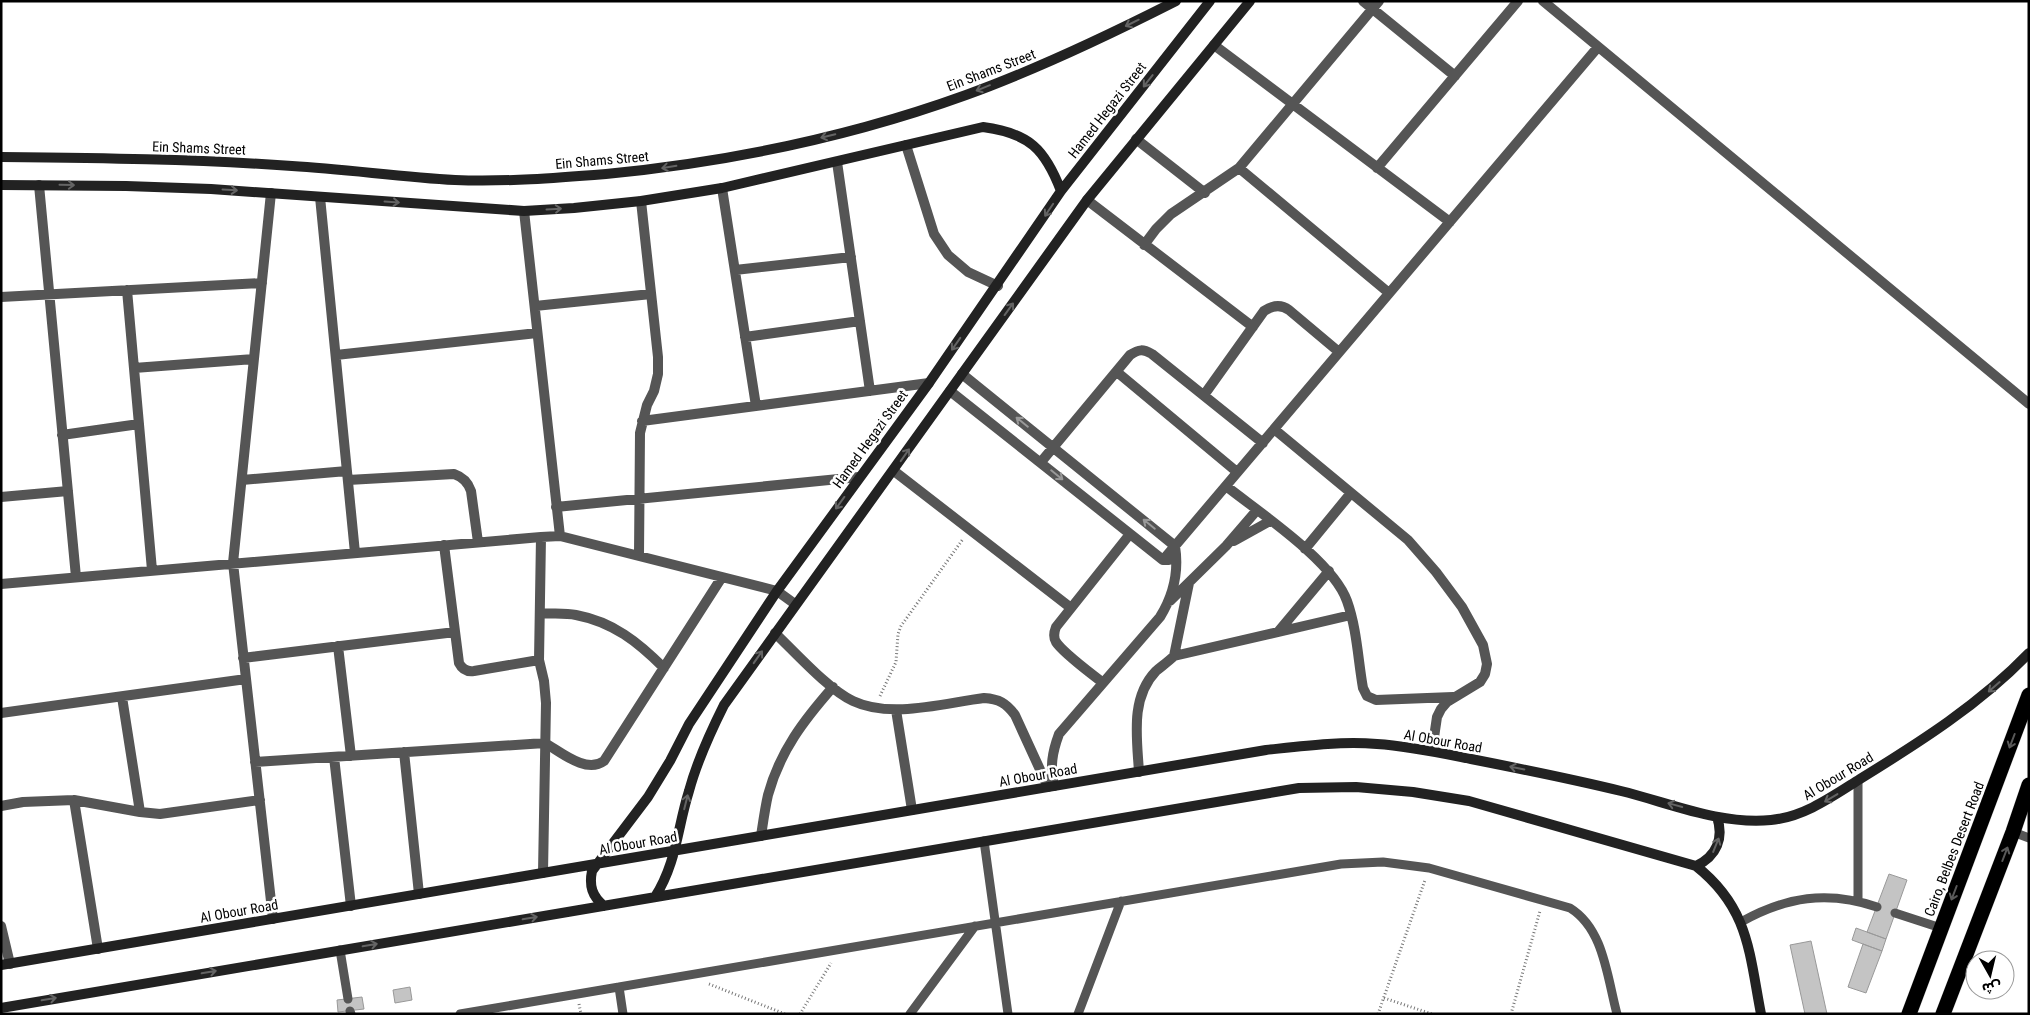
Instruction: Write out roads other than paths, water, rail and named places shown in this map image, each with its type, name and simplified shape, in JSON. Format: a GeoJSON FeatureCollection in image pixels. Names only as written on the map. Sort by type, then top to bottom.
{"type":"FeatureCollection","features":[{"type":"Feature","properties":{"kind":"highway","name":"Cairo, Belbes Desert Road"},"geometry":{"type":"LineString","coordinates":[[1909,1014],[2029,695]]}},
{"type":"Feature","properties":{"kind":"highway"},"geometry":{"type":"LineString","coordinates":[[1943,1014],[2013,832],[2029,785]]}},
{"type":"Feature","properties":{"kind":"street","name":"Ein Shams Street"},"geometry":{"type":"LineString","coordinates":[[1,157],[102,158],[281,165],[456,180],[560,178],[663,168],[765,151],[839,134],[965,96],[1061,57],[1176,1]]}},
{"type":"Feature","properties":{"kind":"street","name":"Hamed Hegazi Street"},"geometry":{"type":"LineString","coordinates":[[604,906],[593,894],[591,887],[592,871],[648,797],[690,724],[777,591],[998,286],[1061,191],[1210,1]]}},
{"type":"Feature","properties":{"kind":"street"},"geometry":{"type":"LineString","coordinates":[[655,897],[664,883],[676,851],[689,790],[710,732],[724,705],[1088,200],[1250,1]]}},
{"type":"Feature","properties":{"kind":"street"},"geometry":{"type":"LineString","coordinates":[[1363,1],[1376,5],[1455,76]]}},
{"type":"Feature","properties":{"kind":"street"},"geometry":{"type":"LineString","coordinates":[[1377,168],[1518,1]]}},
{"type":"Feature","properties":{"kind":"street"},"geometry":{"type":"LineString","coordinates":[[1543,1],[2029,404]]}},
{"type":"Feature","properties":{"kind":"street"},"geometry":{"type":"LineString","coordinates":[[1144,245],[1171,214],[1205,193],[1239,168],[1376,5]]}},
{"type":"Feature","properties":{"kind":"street"},"geometry":{"type":"LineString","coordinates":[[1214,45],[1450,222]]}},
{"type":"Feature","properties":{"kind":"street"},"geometry":{"type":"LineString","coordinates":[[1163,560],[1598,47]]}},
{"type":"Feature","properties":{"kind":"street"},"geometry":{"type":"LineString","coordinates":[[1,185],[126,186],[271,193],[524,211],[641,201],[722,188],[983,127],[1004,130],[1024,138],[1040,152],[1053,169],[1061,191]]}},
{"type":"Feature","properties":{"kind":"street"},"geometry":{"type":"LineString","coordinates":[[1136,139],[1205,193]]}},
{"type":"Feature","properties":{"kind":"street"},"geometry":{"type":"LineString","coordinates":[[906,145],[934,234],[948,255],[968,272],[998,286]]}},
{"type":"Feature","properties":{"kind":"street"},"geometry":{"type":"LineString","coordinates":[[837,162],[870,391]]}},
{"type":"Feature","properties":{"kind":"street"},"geometry":{"type":"LineString","coordinates":[[1239,168],[1389,294]]}},
{"type":"Feature","properties":{"kind":"street"},"geometry":{"type":"LineString","coordinates":[[39,185],[76,577]]}},
{"type":"Feature","properties":{"kind":"street"},"geometry":{"type":"LineString","coordinates":[[722,188],[756,406]]}},
{"type":"Feature","properties":{"kind":"street"},"geometry":{"type":"LineString","coordinates":[[271,193],[233,564],[273,919]]}},
{"type":"Feature","properties":{"kind":"street"},"geometry":{"type":"LineString","coordinates":[[320,197],[355,553]]}},
{"type":"Feature","properties":{"kind":"street"},"geometry":{"type":"LineString","coordinates":[[1088,200],[1144,245],[1253,327]]}},
{"type":"Feature","properties":{"kind":"street"},"geometry":{"type":"LineString","coordinates":[[639,556],[640,433],[642,421],[654,391],[658,374],[658,357],[641,201]]}},
{"type":"Feature","properties":{"kind":"street"},"geometry":{"type":"LineString","coordinates":[[524,211],[560,536]]}},
{"type":"Feature","properties":{"kind":"street"},"geometry":{"type":"LineString","coordinates":[[735,270],[851,256]]}},
{"type":"Feature","properties":{"kind":"street"},"geometry":{"type":"LineString","coordinates":[[1,297],[262,283]]}},
{"type":"Feature","properties":{"kind":"street"},"geometry":{"type":"LineString","coordinates":[[127,290],[152,570]]}},
{"type":"Feature","properties":{"kind":"street"},"geometry":{"type":"LineString","coordinates":[[535,306],[651,294]]}},
{"type":"Feature","properties":{"kind":"street"},"geometry":{"type":"LineString","coordinates":[[1204,395],[1269,308],[1285,307],[1339,352]]}},
{"type":"Feature","properties":{"kind":"street"},"geometry":{"type":"LineString","coordinates":[[745,337],[860,321]]}},
{"type":"Feature","properties":{"kind":"street"},"geometry":{"type":"LineString","coordinates":[[336,355],[538,333]]}},
{"type":"Feature","properties":{"kind":"street"},"geometry":{"type":"LineString","coordinates":[[1042,462],[1130,355],[1138,350],[1145,350],[1263,442]]}},
{"type":"Feature","properties":{"kind":"street"},"geometry":{"type":"LineString","coordinates":[[134,368],[254,359]]}},
{"type":"Feature","properties":{"kind":"street"},"geometry":{"type":"LineString","coordinates":[[1117,372],[1237,472]]}},
{"type":"Feature","properties":{"kind":"street"},"geometry":{"type":"LineString","coordinates":[[962,374],[1175,546],[1177,560],[1169,602]]}},
{"type":"Feature","properties":{"kind":"street"},"geometry":{"type":"LineString","coordinates":[[642,421],[928,383]]}},
{"type":"Feature","properties":{"kind":"street"},"geometry":{"type":"LineString","coordinates":[[950,391],[1042,462],[1163,560],[1177,560]]}},
{"type":"Feature","properties":{"kind":"street"},"geometry":{"type":"LineString","coordinates":[[62,435],[139,424]]}},
{"type":"Feature","properties":{"kind":"street"},"geometry":{"type":"LineString","coordinates":[[1274,429],[1408,540],[1431,566],[1462,608],[1484,645],[1487,664],[1480,682],[1446,702],[1437,717],[1432,752]]}},
{"type":"Feature","properties":{"kind":"street"},"geometry":{"type":"LineString","coordinates":[[894,471],[1071,608]]}},
{"type":"Feature","properties":{"kind":"street"},"geometry":{"type":"LineString","coordinates":[[242,480],[347,475],[454,474],[465,480],[471,491],[478,542]]}},
{"type":"Feature","properties":{"kind":"street"},"geometry":{"type":"LineString","coordinates":[[556,507],[859,477]]}},
{"type":"Feature","properties":{"kind":"street"},"geometry":{"type":"LineString","coordinates":[[1226,486],[1305,548],[1329,571],[1340,585],[1352,615],[1363,688],[1367,696],[1376,700],[1454,698]]}},
{"type":"Feature","properties":{"kind":"street"},"geometry":{"type":"LineString","coordinates":[[1,498],[68,491]]}},
{"type":"Feature","properties":{"kind":"street"},"geometry":{"type":"LineString","coordinates":[[1305,548],[1351,493]]}},
{"type":"Feature","properties":{"kind":"street"},"geometry":{"type":"LineString","coordinates":[[1051,787],[1053,750],[1060,734],[1160,617],[1169,602],[1226,546],[1257,510]]}},
{"type":"Feature","properties":{"kind":"street"},"geometry":{"type":"LineString","coordinates":[[1226,546],[1270,521]]}},
{"type":"Feature","properties":{"kind":"street"},"geometry":{"type":"LineString","coordinates":[[1103,683],[1056,641],[1054,636],[1056,627],[1130,534]]}},
{"type":"Feature","properties":{"kind":"street"},"geometry":{"type":"LineString","coordinates":[[1,584],[541,536],[560,536],[777,591],[796,604]]}},
{"type":"Feature","properties":{"kind":"street"},"geometry":{"type":"LineString","coordinates":[[541,536],[539,660],[546,703],[543,873]]}},
{"type":"Feature","properties":{"kind":"street"},"geometry":{"type":"LineString","coordinates":[[444,545],[461,667],[470,672],[539,660]]}},
{"type":"Feature","properties":{"kind":"street"},"geometry":{"type":"LineString","coordinates":[[1278,632],[1329,571]]}},
{"type":"Feature","properties":{"kind":"street"},"geometry":{"type":"LineString","coordinates":[[255,762],[545,743],[584,765],[595,766],[604,761],[722,577]]}},
{"type":"Feature","properties":{"kind":"street"},"geometry":{"type":"LineString","coordinates":[[1174,656],[1189,583]]}},
{"type":"Feature","properties":{"kind":"street"},"geometry":{"type":"LineString","coordinates":[[541,613],[576,615],[610,626],[639,644],[664,668]]}},
{"type":"Feature","properties":{"kind":"street"},"geometry":{"type":"LineString","coordinates":[[1138,772],[1136,718],[1142,694],[1155,672],[1174,656],[1352,615]]}},
{"type":"Feature","properties":{"kind":"street"},"geometry":{"type":"LineString","coordinates":[[243,658],[455,632]]}},
{"type":"Feature","properties":{"kind":"street"},"geometry":{"type":"LineString","coordinates":[[775,633],[833,687],[852,700],[873,708],[896,710],[984,698],[997,699],[1008,705],[1015,715],[1051,787]]}},
{"type":"Feature","properties":{"kind":"street"},"geometry":{"type":"LineString","coordinates":[[338,646],[351,756]]}},
{"type":"Feature","properties":{"kind":"street","name":"Al Obour Road"},"geometry":{"type":"LineString","coordinates":[[6,964],[1266,750],[1321,744],[1377,744],[1432,752],[1528,770],[1604,787],[1717,816],[1744,821],[1772,820],[1800,814],[1858,781],[1978,700],[2029,653]]}},
{"type":"Feature","properties":{"kind":"street"},"geometry":{"type":"LineString","coordinates":[[1,713],[246,679]]}},
{"type":"Feature","properties":{"kind":"street"},"geometry":{"type":"LineString","coordinates":[[761,836],[768,795],[783,755],[805,718],[833,687]]}},
{"type":"Feature","properties":{"kind":"street"},"geometry":{"type":"LineString","coordinates":[[122,697],[140,812]]}},
{"type":"Feature","properties":{"kind":"street"},"geometry":{"type":"LineString","coordinates":[[896,710],[912,810]]}},
{"type":"Feature","properties":{"kind":"street"},"geometry":{"type":"LineString","coordinates":[[404,752],[419,894]]}},
{"type":"Feature","properties":{"kind":"street"},"geometry":{"type":"LineString","coordinates":[[334,757],[351,906]]}},
{"type":"Feature","properties":{"kind":"street"},"geometry":{"type":"LineString","coordinates":[[1,1008],[1299,788],[1356,787],[1413,792],[1469,801],[1696,866],[1723,891],[1741,922],[1761,1014]]}},
{"type":"Feature","properties":{"kind":"street"},"geometry":{"type":"LineString","coordinates":[[1,806],[23,802],[74,800],[160,814],[260,800]]}},
{"type":"Feature","properties":{"kind":"street"},"geometry":{"type":"LineString","coordinates":[[74,800],[98,949]]}},
{"type":"Feature","properties":{"kind":"street"},"geometry":{"type":"LineString","coordinates":[[1696,866],[1705,861],[1718,846],[1720,826],[1717,816]]}},
{"type":"Feature","properties":{"kind":"street"},"geometry":{"type":"LineString","coordinates":[[1,926],[6,964]]}},
{"type":"Feature","properties":{"kind":"lane"},"geometry":{"type":"LineString","coordinates":[[1858,781],[1858,900]]}},
{"type":"Feature","properties":{"kind":"lane"},"geometry":{"type":"LineString","coordinates":[[2013,832],[2029,838]]}},
{"type":"Feature","properties":{"kind":"lane"},"geometry":{"type":"LineString","coordinates":[[984,841],[1008,1014]]}},
{"type":"Feature","properties":{"kind":"lane"},"geometry":{"type":"LineString","coordinates":[[460,1014],[1341,864],[1383,862],[1429,868],[1570,908],[1590,925],[1598,942],[1617,1014]]}},
{"type":"Feature","properties":{"kind":"lane"},"geometry":{"type":"LineString","coordinates":[[1741,922],[1793,900],[1831,897],[1858,900],[1877,906]]}},
{"type":"Feature","properties":{"kind":"lane"},"geometry":{"type":"LineString","coordinates":[[1078,1014],[1121,901]]}},
{"type":"Feature","properties":{"kind":"lane"},"geometry":{"type":"LineString","coordinates":[[1896,913],[1941,928]]}},
{"type":"Feature","properties":{"kind":"lane"},"geometry":{"type":"LineString","coordinates":[[910,1014],[975,926]]}},
{"type":"Feature","properties":{"kind":"lane"},"geometry":{"type":"LineString","coordinates":[[340,950],[348,999]]}},
{"type":"Feature","properties":{"kind":"lane"},"geometry":{"type":"LineString","coordinates":[[618,987],[623,1014]]}}]}
